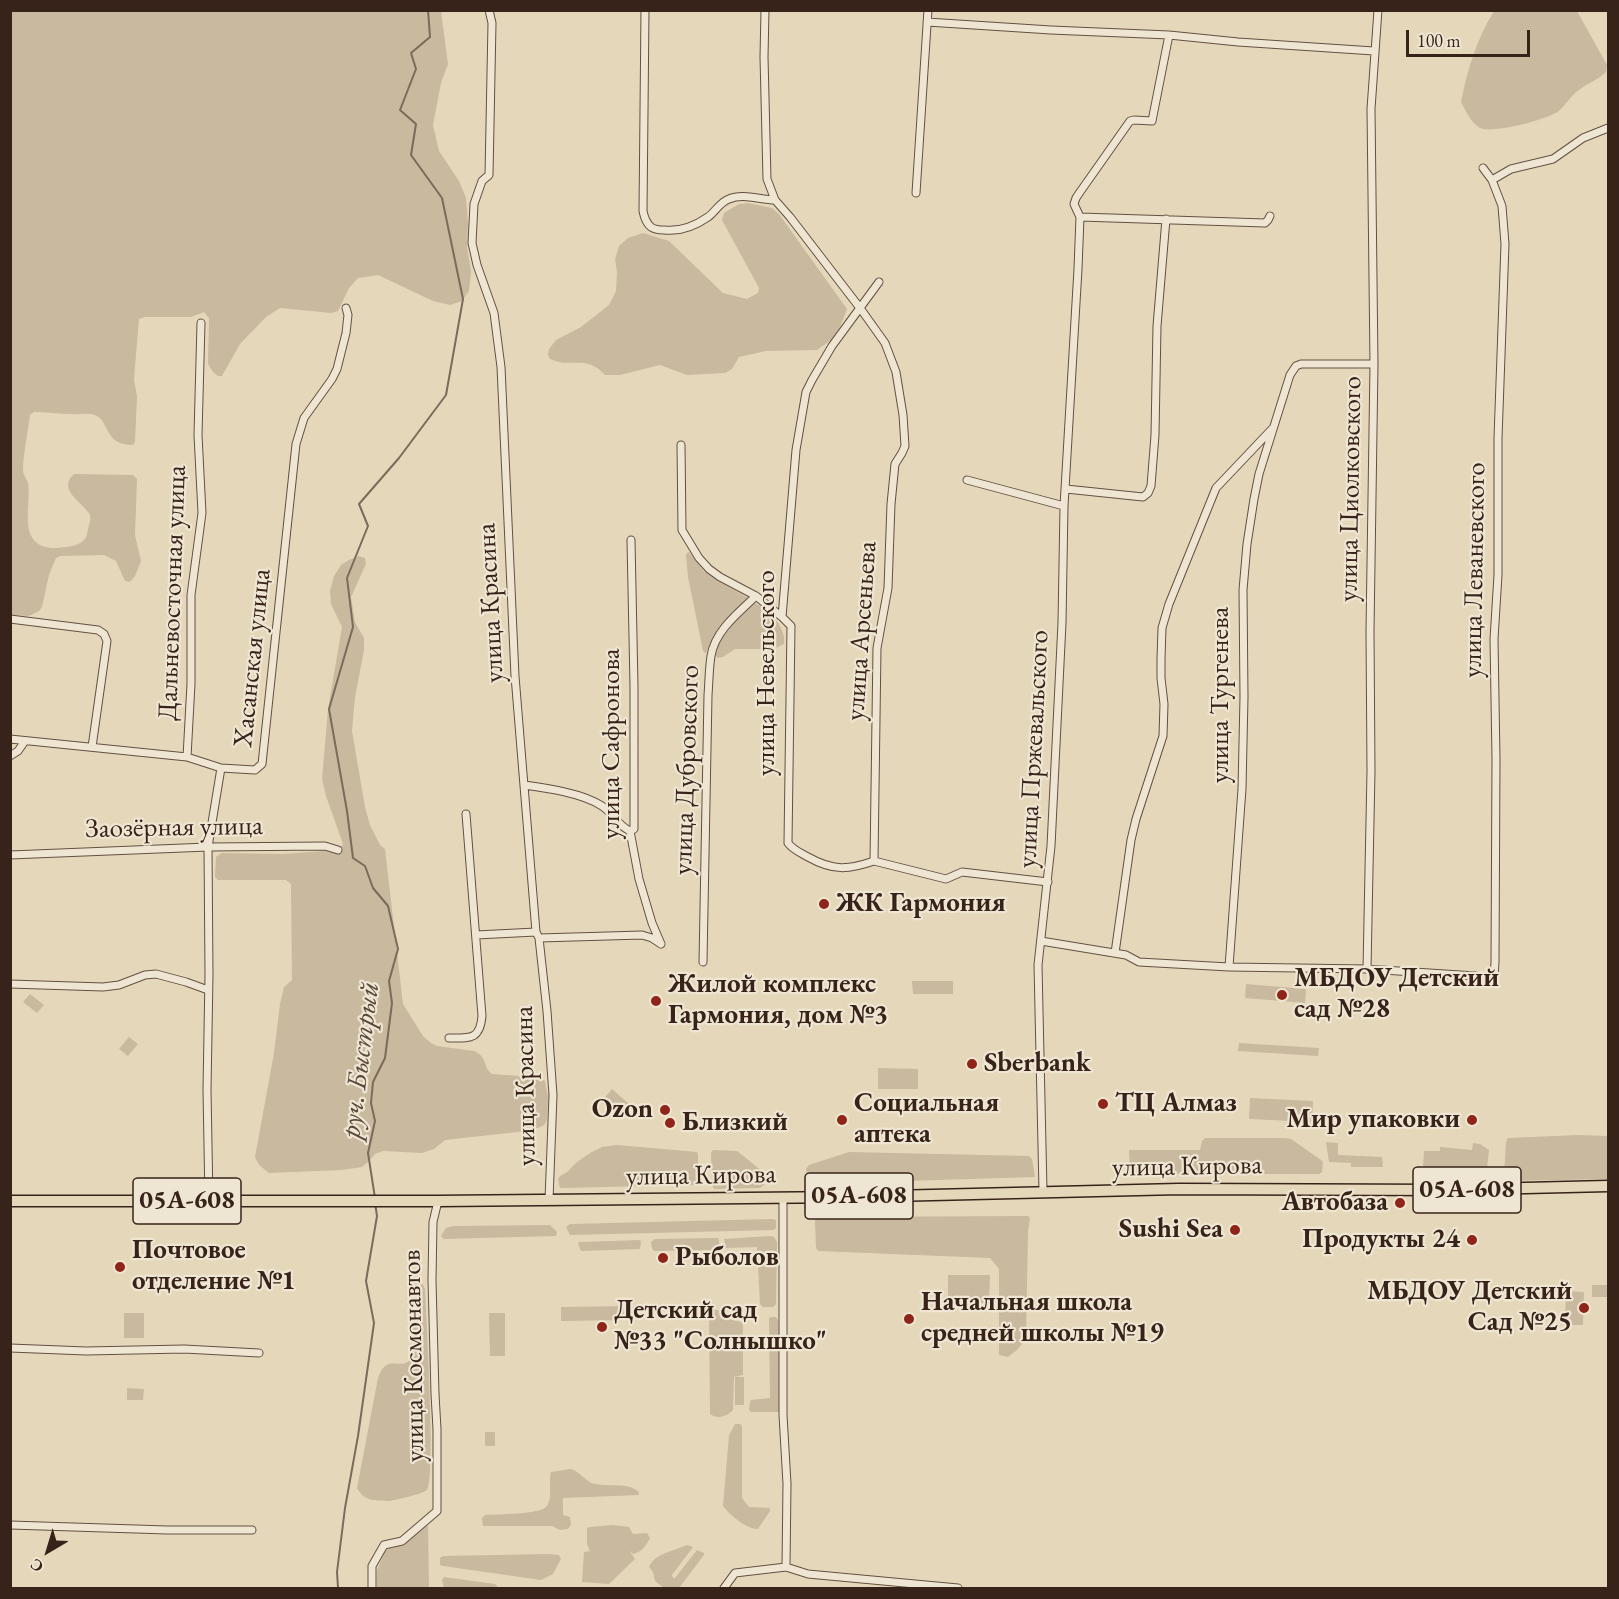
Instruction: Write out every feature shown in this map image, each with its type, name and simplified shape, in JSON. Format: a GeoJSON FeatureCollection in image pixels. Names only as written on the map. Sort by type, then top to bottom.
{"type":"FeatureCollection","features":[{"type":"Feature","properties":{"kind":"main road","name":"улица Кирова"},"geometry":{"type":"LineString","coordinates":[[10,1201],[549,1200],[1043,1191],[1452,1190],[1608,1186]]}},
{"type":"Feature","properties":{"kind":"street","name":"улица Красина"},"geometry":{"type":"LineString","coordinates":[[489,10],[492,23],[489,175],[484,178],[474,204],[472,243],[477,265],[494,313],[501,368],[515,675],[553,1095],[549,1200]]}},
{"type":"Feature","properties":{"kind":"street"},"geometry":{"type":"LineString","coordinates":[[645,10],[642,164],[643,211],[646,222],[656,229],[675,231],[688,228],[707,218],[731,198],[775,200]]}},
{"type":"Feature","properties":{"kind":"street"},"geometry":{"type":"LineString","coordinates":[[765,10],[766,170],[775,200],[860,308],[879,282]]}},
{"type":"Feature","properties":{"kind":"street"},"geometry":{"type":"LineString","coordinates":[[916,193],[928,10]]}},
{"type":"Feature","properties":{"kind":"street","name":"улица Циолковского"},"geometry":{"type":"LineString","coordinates":[[1367,969],[1374,363],[1371,109],[1378,10]]}},
{"type":"Feature","properties":{"kind":"street"},"geometry":{"type":"LineString","coordinates":[[927,22],[1169,35],[1374,51]]}},
{"type":"Feature","properties":{"kind":"street","name":"улица Пржевальского"},"geometry":{"type":"LineString","coordinates":[[1043,1191],[1038,991],[1051,846],[1062,623],[1068,414],[1080,217],[1074,204],[1130,122],[1134,120],[1152,121],[1169,35]]}},
{"type":"Feature","properties":{"kind":"street"},"geometry":{"type":"LineString","coordinates":[[1492,180],[1511,169],[1553,159],[1583,138],[1608,128]]}},
{"type":"Feature","properties":{"kind":"street","name":"улица Леваневского"},"geometry":{"type":"LineString","coordinates":[[1483,168],[1492,180],[1502,206],[1505,244],[1498,438],[1498,575],[1494,639],[1496,759],[1494,978]]}},
{"type":"Feature","properties":{"kind":"street"},"geometry":{"type":"LineString","coordinates":[[1080,217],[1264,222],[1270,216]]}},
{"type":"Feature","properties":{"kind":"street"},"geometry":{"type":"LineString","coordinates":[[1066,489],[1143,497],[1151,486],[1155,435],[1156,326],[1166,219]]}},
{"type":"Feature","properties":{"kind":"street","name":"Хасанская улица"},"geometry":{"type":"LineString","coordinates":[[209,1201],[208,847],[220,768],[255,770],[262,764],[296,444],[304,418],[338,369],[346,333],[348,315],[346,308]]}},
{"type":"Feature","properties":{"kind":"street","name":"улица Невельского"},"geometry":{"type":"LineString","coordinates":[[860,308],[821,363],[806,392],[796,450],[782,617],[791,626],[788,843],[811,859],[831,867],[851,868],[874,861]]}},
{"type":"Feature","properties":{"kind":"street","name":"улица Арсеньева"},"geometry":{"type":"LineString","coordinates":[[860,308],[885,343],[896,372],[905,446],[895,464],[888,588],[877,648],[874,861]]}},
{"type":"Feature","properties":{"kind":"street","name":"Дальневосточная улица"},"geometry":{"type":"LineString","coordinates":[[187,757],[190,612],[202,513],[198,435],[201,323]]}},
{"type":"Feature","properties":{"kind":"street","name":"улица Тургенева"},"geometry":{"type":"LineString","coordinates":[[1229,967],[1242,789],[1243,590],[1259,474],[1290,375],[1296,366],[1301,364],[1374,363]]}},
{"type":"Feature","properties":{"kind":"street"},"geometry":{"type":"LineString","coordinates":[[1115,953],[1131,840],[1163,736],[1162,628],[1169,604],[1216,489],[1274,427]]}},
{"type":"Feature","properties":{"kind":"street"},"geometry":{"type":"LineString","coordinates":[[681,445],[682,530],[699,558],[709,569],[756,596],[782,617]]}},
{"type":"Feature","properties":{"kind":"street"},"geometry":{"type":"LineString","coordinates":[[967,480],[1064,506]]}},
{"type":"Feature","properties":{"kind":"street","name":"улица Сафронова"},"geometry":{"type":"LineString","coordinates":[[537,935],[642,934],[661,944],[639,879],[630,831],[634,828],[631,540]]}},
{"type":"Feature","properties":{"kind":"street","name":"улица Дубровского"},"geometry":{"type":"LineString","coordinates":[[703,962],[708,695],[711,655],[716,639],[734,617],[756,596]]}},
{"type":"Feature","properties":{"kind":"street"},"geometry":{"type":"LineString","coordinates":[[10,619],[98,630],[104,634],[107,641],[92,747]]}},
{"type":"Feature","properties":{"kind":"street"},"geometry":{"type":"LineString","coordinates":[[10,739],[187,757],[220,768]]}},
{"type":"Feature","properties":{"kind":"street"},"geometry":{"type":"LineString","coordinates":[[10,756],[18,751],[26,741]]}},
{"type":"Feature","properties":{"kind":"street"},"geometry":{"type":"LineString","coordinates":[[524,784],[593,801],[604,807],[619,824],[630,831]]}},
{"type":"Feature","properties":{"kind":"street"},"geometry":{"type":"LineString","coordinates":[[449,1038],[470,1038],[481,1026],[482,1016],[466,814]]}},
{"type":"Feature","properties":{"kind":"street","name":"Заозёрная улица"},"geometry":{"type":"LineString","coordinates":[[10,855],[208,847],[325,846],[338,850]]}},
{"type":"Feature","properties":{"kind":"street"},"geometry":{"type":"LineString","coordinates":[[874,861],[946,879],[962,872],[1048,882]]}},
{"type":"Feature","properties":{"kind":"street"},"geometry":{"type":"LineString","coordinates":[[476,936],[537,935]]}},
{"type":"Feature","properties":{"kind":"street"},"geometry":{"type":"LineString","coordinates":[[1041,941],[1126,955],[1139,962],[1229,967],[1367,969],[1476,976]]}},
{"type":"Feature","properties":{"kind":"street"},"geometry":{"type":"LineString","coordinates":[[10,984],[103,987],[119,985],[145,975],[156,974],[208,990]]}},
{"type":"Feature","properties":{"kind":"street"},"geometry":{"type":"LineString","coordinates":[[783,1197],[786,1567]]}},
{"type":"Feature","properties":{"kind":"street","name":"улица Космонавтов"},"geometry":{"type":"LineString","coordinates":[[372,1588],[372,1566],[384,1545],[402,1541],[437,1511],[432,1280],[433,1232],[438,1201]]}},
{"type":"Feature","properties":{"kind":"street"},"geometry":{"type":"LineString","coordinates":[[10,1348],[94,1351],[184,1349],[259,1353]]}},
{"type":"Feature","properties":{"kind":"street"},"geometry":{"type":"LineString","coordinates":[[11,1525],[252,1530]]}},
{"type":"Feature","properties":{"kind":"street"},"geometry":{"type":"LineString","coordinates":[[724,1588],[735,1573],[786,1567],[808,1574],[958,1588]]}},
{"type":"Feature","properties":{"kind":"shaded area"},"geometry":{"type":"Polygon","coordinates":[[[11,10],[441,11],[448,64],[441,83],[433,125],[439,151],[459,181],[466,198],[467,247],[471,271],[469,291],[462,301],[450,305],[433,301],[378,275],[358,278],[349,288],[338,311],[331,313],[280,308],[266,317],[240,344],[222,376],[213,372],[208,364],[209,318],[204,312],[191,317],[139,319],[134,379],[137,397],[133,445],[117,441],[100,418],[95,415],[34,412],[30,415],[23,470],[29,492],[30,534],[35,542],[57,548],[74,546],[83,541],[90,522],[90,515],[73,496],[68,485],[74,474],[133,475],[137,479],[135,535],[141,561],[130,582],[125,581],[116,561],[104,555],[56,558],[49,575],[42,607],[29,616],[10,615],[11,10]]]}},
{"type":"Feature","properties":{"kind":"shaded area"},"geometry":{"type":"Polygon","coordinates":[[[1494,11],[1577,11],[1607,65],[1606,72],[1576,92],[1554,114],[1508,127],[1480,128],[1471,120],[1461,102],[1473,55],[1494,11]]]}},
{"type":"Feature","properties":{"kind":"shaded area"},"geometry":{"type":"Polygon","coordinates":[[[748,203],[772,208],[779,214],[847,309],[840,327],[831,340],[817,350],[766,351],[739,357],[732,369],[725,373],[687,375],[660,365],[620,375],[605,375],[591,365],[564,363],[549,358],[549,349],[556,340],[581,327],[609,305],[616,291],[615,259],[619,246],[628,238],[643,233],[669,241],[723,293],[747,299],[758,293],[759,288],[722,220],[724,213],[739,204],[748,203]]]}},
{"type":"Feature","properties":{"kind":"shaded area"},"geometry":{"type":"Polygon","coordinates":[[[689,552],[704,571],[748,598],[713,639],[705,653],[688,577],[686,555],[689,552]]]}},
{"type":"Feature","properties":{"kind":"shaded area"},"geometry":{"type":"Polygon","coordinates":[[[359,556],[365,558],[366,564],[351,597],[355,622],[364,638],[364,650],[355,697],[352,731],[370,825],[380,845],[385,849],[403,1004],[423,1036],[431,1043],[478,1053],[492,1074],[535,1077],[545,1081],[548,1097],[547,1120],[544,1125],[527,1131],[445,1140],[434,1149],[422,1153],[383,1151],[375,1154],[362,1167],[269,1173],[259,1165],[255,1157],[274,1053],[280,1004],[284,987],[292,980],[291,884],[286,880],[218,880],[215,877],[216,857],[222,853],[282,854],[338,850],[343,844],[322,779],[328,709],[342,627],[331,604],[330,591],[334,576],[341,565],[359,556]]]}},
{"type":"Feature","properties":{"kind":"shaded area"},"geometry":{"type":"Polygon","coordinates":[[[754,603],[765,609],[780,625],[784,644],[767,649],[735,649],[717,658],[715,653],[722,638],[754,603]]]}},
{"type":"Feature","properties":{"kind":"shaded area"},"geometry":{"type":"Polygon","coordinates":[[[912,981],[953,981],[953,994],[913,994],[912,981]]]}},
{"type":"Feature","properties":{"kind":"shaded area"},"geometry":{"type":"Polygon","coordinates":[[[1246,984],[1306,989],[1305,1003],[1245,998],[1246,984]]]}},
{"type":"Feature","properties":{"kind":"shaded area"},"geometry":{"type":"Polygon","coordinates":[[[30,994],[44,1005],[37,1013],[23,1002],[30,994]]]}},
{"type":"Feature","properties":{"kind":"shaded area"},"geometry":{"type":"Polygon","coordinates":[[[129,1037],[138,1044],[128,1056],[119,1049],[129,1037]]]}},
{"type":"Feature","properties":{"kind":"shaded area"},"geometry":{"type":"Polygon","coordinates":[[[1239,1043],[1319,1048],[1318,1056],[1238,1051],[1239,1043]]]}},
{"type":"Feature","properties":{"kind":"shaded area"},"geometry":{"type":"Polygon","coordinates":[[[878,1068],[918,1069],[918,1089],[878,1089],[878,1068]]]}},
{"type":"Feature","properties":{"kind":"shaded area"},"geometry":{"type":"Polygon","coordinates":[[[612,1089],[629,1104],[618,1117],[601,1102],[612,1089]]]}},
{"type":"Feature","properties":{"kind":"shaded area"},"geometry":{"type":"Polygon","coordinates":[[[1250,1098],[1313,1101],[1312,1122],[1249,1119],[1250,1098]]]}},
{"type":"Feature","properties":{"kind":"shaded area"},"geometry":{"type":"Polygon","coordinates":[[[1608,1136],[1608,1179],[1508,1181],[1504,1176],[1508,1138],[1608,1136]]]}},
{"type":"Feature","properties":{"kind":"shaded area"},"geometry":{"type":"Polygon","coordinates":[[[1205,1138],[1291,1139],[1323,1162],[1322,1172],[1319,1174],[1133,1174],[1130,1172],[1129,1150],[1200,1150],[1205,1138]]]}},
{"type":"Feature","properties":{"kind":"shaded area"},"geometry":{"type":"Polygon","coordinates":[[[1326,1142],[1338,1143],[1338,1155],[1382,1157],[1383,1167],[1351,1167],[1351,1163],[1329,1162],[1326,1142]]]}},
{"type":"Feature","properties":{"kind":"shaded area"},"geometry":{"type":"Polygon","coordinates":[[[1473,1143],[1480,1144],[1489,1150],[1487,1169],[1423,1169],[1424,1151],[1440,1151],[1440,1147],[1472,1150],[1473,1143]]]}},
{"type":"Feature","properties":{"kind":"shaded area"},"geometry":{"type":"Polygon","coordinates":[[[617,1145],[697,1152],[698,1184],[560,1188],[558,1179],[577,1162],[602,1147],[617,1145]]]}},
{"type":"Feature","properties":{"kind":"shaded area"},"geometry":{"type":"Polygon","coordinates":[[[713,1150],[737,1151],[762,1171],[765,1175],[764,1185],[760,1188],[714,1189],[711,1153],[713,1150]]]}},
{"type":"Feature","properties":{"kind":"shaded area"},"geometry":{"type":"Polygon","coordinates":[[[849,1152],[1029,1156],[1032,1159],[1035,1177],[808,1184],[806,1169],[809,1165],[849,1152]]]}},
{"type":"Feature","properties":{"kind":"shaded area"},"geometry":{"type":"Polygon","coordinates":[[[1028,1216],[1030,1218],[1026,1339],[1008,1357],[999,1355],[999,1269],[990,1258],[818,1251],[816,1248],[815,1220],[818,1217],[1028,1216]]]}},
{"type":"Feature","properties":{"kind":"shaded area"},"geometry":{"type":"Polygon","coordinates":[[[776,1220],[774,1230],[570,1235],[566,1227],[570,1224],[776,1220]]]}},
{"type":"Feature","properties":{"kind":"shaded area"},"geometry":{"type":"Polygon","coordinates":[[[550,1225],[557,1232],[556,1236],[444,1239],[441,1236],[446,1228],[453,1226],[550,1225]]]}},
{"type":"Feature","properties":{"kind":"shaded area"},"geometry":{"type":"Polygon","coordinates":[[[774,1237],[777,1242],[776,1304],[773,1307],[763,1307],[760,1304],[757,1247],[726,1248],[724,1239],[774,1237]]]}},
{"type":"Feature","properties":{"kind":"shaded area"},"geometry":{"type":"Polygon","coordinates":[[[718,1238],[720,1249],[718,1250],[654,1251],[651,1242],[655,1239],[718,1238]]]}},
{"type":"Feature","properties":{"kind":"shaded area"},"geometry":{"type":"Polygon","coordinates":[[[640,1240],[640,1249],[581,1251],[578,1244],[579,1242],[640,1240]]]}},
{"type":"Feature","properties":{"kind":"shaded area"},"geometry":{"type":"Polygon","coordinates":[[[948,1275],[990,1275],[989,1303],[948,1302],[948,1275]]]}},
{"type":"Feature","properties":{"kind":"shaded area"},"geometry":{"type":"Polygon","coordinates":[[[418,1280],[425,1289],[431,1428],[430,1479],[427,1490],[421,1493],[391,1501],[378,1501],[363,1496],[357,1488],[378,1378],[386,1365],[405,1363],[413,1355],[414,1284],[418,1280]]]}},
{"type":"Feature","properties":{"kind":"shaded area"},"geometry":{"type":"Polygon","coordinates":[[[1592,1285],[1608,1285],[1608,1297],[1592,1297],[1592,1285]]]}},
{"type":"Feature","properties":{"kind":"shaded area"},"geometry":{"type":"Polygon","coordinates":[[[1566,1291],[1584,1292],[1583,1325],[1565,1325],[1566,1291]]]}},
{"type":"Feature","properties":{"kind":"shaded area"},"geometry":{"type":"Polygon","coordinates":[[[628,1306],[629,1320],[561,1321],[561,1307],[628,1306]]]}},
{"type":"Feature","properties":{"kind":"shaded area"},"geometry":{"type":"Polygon","coordinates":[[[718,1310],[729,1319],[741,1322],[743,1325],[743,1375],[734,1377],[733,1410],[719,1417],[710,1414],[709,1312],[718,1310]]]}},
{"type":"Feature","properties":{"kind":"shaded area"},"geometry":{"type":"Polygon","coordinates":[[[124,1313],[144,1313],[144,1338],[124,1338],[124,1313]]]}},
{"type":"Feature","properties":{"kind":"shaded area"},"geometry":{"type":"Polygon","coordinates":[[[489,1313],[505,1313],[505,1356],[490,1356],[489,1313]]]}},
{"type":"Feature","properties":{"kind":"shaded area"},"geometry":{"type":"Polygon","coordinates":[[[769,1318],[778,1320],[780,1410],[779,1412],[751,1412],[749,1410],[751,1400],[770,1398],[769,1318]]]}},
{"type":"Feature","properties":{"kind":"shaded area"},"geometry":{"type":"Polygon","coordinates":[[[735,1377],[744,1377],[744,1405],[735,1405],[735,1377]]]}},
{"type":"Feature","properties":{"kind":"shaded area"},"geometry":{"type":"Polygon","coordinates":[[[127,1388],[144,1389],[143,1400],[127,1400],[127,1388]]]}},
{"type":"Feature","properties":{"kind":"shaded area"},"geometry":{"type":"Polygon","coordinates":[[[735,1424],[742,1426],[742,1498],[749,1507],[770,1508],[758,1529],[743,1524],[723,1506],[729,1435],[735,1424]]]}},
{"type":"Feature","properties":{"kind":"shaded area"},"geometry":{"type":"Polygon","coordinates":[[[485,1432],[495,1432],[495,1446],[485,1446],[485,1432]]]}},
{"type":"Feature","properties":{"kind":"shaded area"},"geometry":{"type":"Polygon","coordinates":[[[571,1469],[592,1483],[630,1487],[639,1492],[639,1495],[563,1498],[563,1515],[570,1517],[571,1525],[568,1529],[560,1530],[552,1526],[483,1526],[482,1518],[485,1515],[528,1513],[543,1509],[550,1498],[551,1472],[571,1469]]]}},
{"type":"Feature","properties":{"kind":"shaded area"},"geometry":{"type":"Polygon","coordinates":[[[426,1525],[428,1526],[429,1588],[377,1588],[377,1570],[385,1551],[403,1545],[426,1525]]]}},
{"type":"Feature","properties":{"kind":"shaded area"},"geometry":{"type":"Polygon","coordinates":[[[613,1525],[629,1527],[633,1534],[647,1533],[650,1538],[639,1552],[633,1554],[629,1550],[635,1559],[609,1584],[582,1582],[584,1552],[590,1551],[587,1544],[587,1528],[613,1525]]]}},
{"type":"Feature","properties":{"kind":"shaded area"},"geometry":{"type":"Polygon","coordinates":[[[687,1545],[693,1547],[672,1575],[673,1578],[697,1550],[704,1555],[679,1588],[664,1588],[655,1581],[649,1567],[660,1555],[687,1545]]]}},
{"type":"Feature","properties":{"kind":"shaded area"},"geometry":{"type":"Polygon","coordinates":[[[559,1555],[561,1559],[553,1574],[541,1580],[440,1565],[440,1558],[443,1556],[559,1555]]]}},
{"type":"Feature","properties":{"kind":"shaded area"},"geometry":{"type":"Polygon","coordinates":[[[444,1577],[497,1586],[496,1588],[444,1588],[442,1580],[444,1577]]]}},
{"type":"Feature","properties":{"kind":"waterway","name":"руч. Быстрый"},"geometry":{"type":"LineString","coordinates":[[375,1198],[368,1153],[375,1121],[371,1103],[373,1082],[385,1058],[392,1003],[389,981],[398,949],[388,906],[373,888],[365,866],[353,858],[329,709],[353,627],[347,578],[368,526],[359,504],[399,458],[446,395],[463,299],[442,198],[411,155],[416,124],[400,110],[416,69],[411,53],[430,37],[428,10]]}},
{"type":"Feature","properties":{"kind":"waterway","name":"руч. Быстрый"},"geometry":{"type":"LineString","coordinates":[[338,1588],[337,1572],[345,1508],[374,1323],[366,1281],[377,1216],[375,1203]]}},
{"type":"Feature","properties":{"kind":"place","name":"ЖК Гармония"},"geometry":{"type":"Point","coordinates":[824,904]}},
{"type":"Feature","properties":{"kind":"place","name":"МБДОУ Детский сад №28"},"geometry":{"type":"Point","coordinates":[1282,995]}},
{"type":"Feature","properties":{"kind":"place","name":"Жилой комплекс Гармония, дом №3"},"geometry":{"type":"Point","coordinates":[656,1001]}},
{"type":"Feature","properties":{"kind":"place","name":"Sberbank"},"geometry":{"type":"Point","coordinates":[972,1064]}},
{"type":"Feature","properties":{"kind":"place","name":"ТЦ Алмаз"},"geometry":{"type":"Point","coordinates":[1103,1104]}},
{"type":"Feature","properties":{"kind":"place","name":"Ozon"},"geometry":{"type":"Point","coordinates":[665,1110]}},
{"type":"Feature","properties":{"kind":"place","name":"Социальная аптека"},"geometry":{"type":"Point","coordinates":[842,1120]}},
{"type":"Feature","properties":{"kind":"place","name":"Мир упаковки"},"geometry":{"type":"Point","coordinates":[1472,1120]}},
{"type":"Feature","properties":{"kind":"place","name":"Близкий"},"geometry":{"type":"Point","coordinates":[670,1123]}},
{"type":"Feature","properties":{"kind":"place","name":"Автобаза"},"geometry":{"type":"Point","coordinates":[1400,1203]}},
{"type":"Feature","properties":{"kind":"place","name":"Sushi Sea"},"geometry":{"type":"Point","coordinates":[1235,1230]}},
{"type":"Feature","properties":{"kind":"place","name":"Продукты 24"},"geometry":{"type":"Point","coordinates":[1472,1240]}},
{"type":"Feature","properties":{"kind":"place","name":"Рыболов"},"geometry":{"type":"Point","coordinates":[663,1258]}},
{"type":"Feature","properties":{"kind":"place","name":"Почтовое отделение №1"},"geometry":{"type":"Point","coordinates":[120,1267]}},
{"type":"Feature","properties":{"kind":"place","name":"МБДОУ Детский Сад №25"},"geometry":{"type":"Point","coordinates":[1584,1308]}},
{"type":"Feature","properties":{"kind":"place","name":"Начальная школа средней школы №19"},"geometry":{"type":"Point","coordinates":[909,1319]}},
{"type":"Feature","properties":{"kind":"place","name":"Детский сад №33 \"Солнышко\""},"geometry":{"type":"Point","coordinates":[602,1327]}}]}
